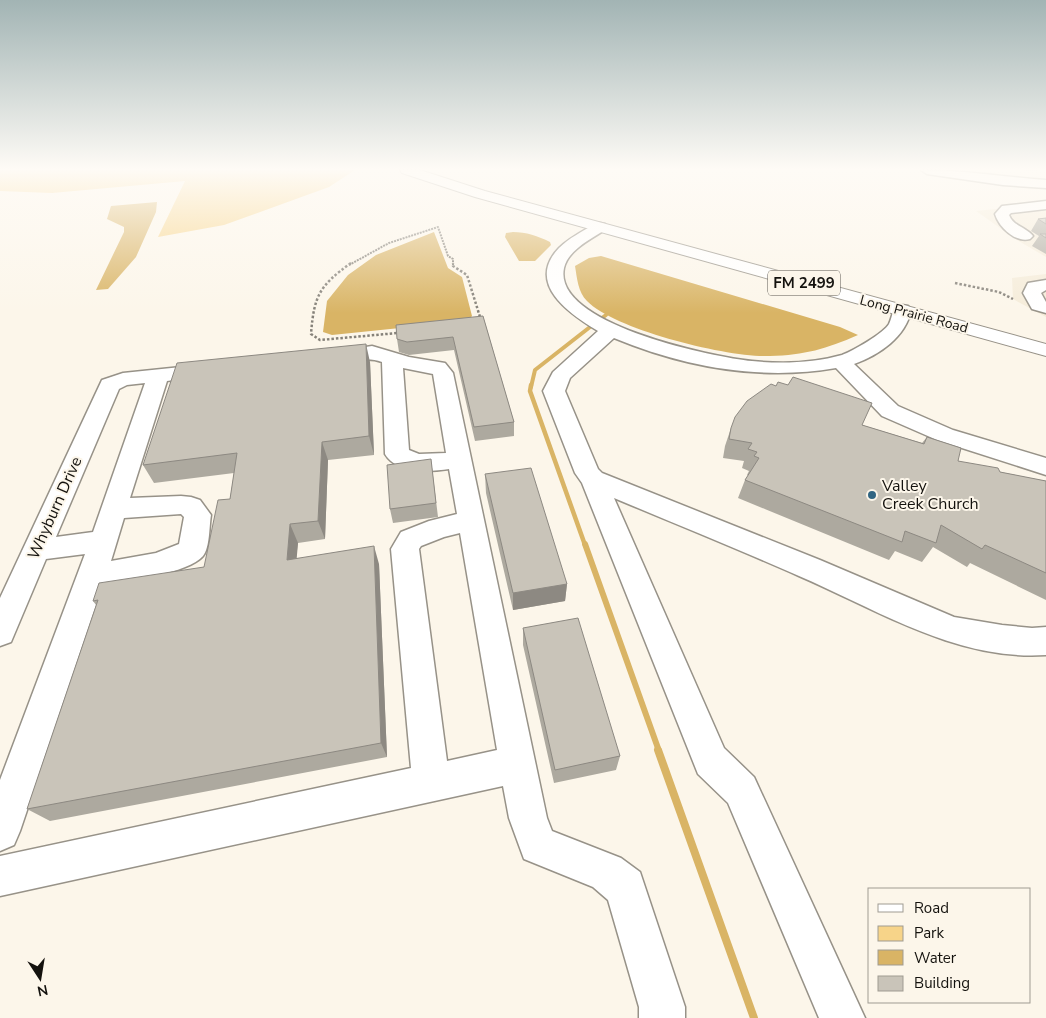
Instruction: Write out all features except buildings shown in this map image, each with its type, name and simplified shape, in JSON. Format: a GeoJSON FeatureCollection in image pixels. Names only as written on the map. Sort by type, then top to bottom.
{"type":"FeatureCollection","features":[{"type":"Feature","properties":{"kind":"main road","name":"Long Prairie Road"},"geometry":{"type":"LineString","coordinates":[[583,218],[1046,335]]}},
{"type":"Feature","properties":{"kind":"main road","name":"Long Prairie Road"},"geometry":{"type":"LineString","coordinates":[[589,218],[902,310],[1046,350]]}},
{"type":"Feature","properties":{"kind":"street"},"geometry":{"type":"LineString","coordinates":[[1003,218],[1005,223],[1025,236]]}},
{"type":"Feature","properties":{"kind":"street"},"geometry":{"type":"LineString","coordinates":[[607,223],[561,255],[555,273],[558,288],[575,309],[610,331],[654,346],[710,361],[752,367],[798,367],[840,362],[867,351],[898,327],[902,310]]}},
{"type":"Feature","properties":{"kind":"street"},"geometry":{"type":"LineString","coordinates":[[1046,285],[1034,286],[1032,293],[1038,304],[1046,308]]}},
{"type":"Feature","properties":{"kind":"street"},"geometry":{"type":"LineString","coordinates":[[610,331],[560,376],[554,390],[587,474],[593,479],[810,568],[951,630],[1002,639],[1032,642],[1046,641]]}},
{"type":"Feature","properties":{"kind":"street"},"geometry":{"type":"LineString","coordinates":[[309,359],[372,352],[387,347]]}},
{"type":"Feature","properties":{"kind":"street"},"geometry":{"type":"LineString","coordinates":[[387,347],[407,363],[438,367],[443,373],[528,818],[538,845],[607,872],[625,888],[662,1007],[662,1018]]}},
{"type":"Feature","properties":{"kind":"street"},"geometry":{"type":"LineString","coordinates":[[387,347],[397,454],[406,461],[415,463],[459,459]]}},
{"type":"Feature","properties":{"kind":"street"},"geometry":{"type":"LineString","coordinates":[[840,362],[890,411],[945,435],[1046,467]]}},
{"type":"Feature","properties":{"kind":"street"},"geometry":{"type":"LineString","coordinates":[[0,830],[92,575],[158,376],[233,368]]}},
{"type":"Feature","properties":{"kind":"street","name":"Whyburn Drive"},"geometry":{"type":"LineString","coordinates":[[0,632],[110,385],[123,379],[158,376]]}},
{"type":"Feature","properties":{"kind":"street"},"geometry":{"type":"LineString","coordinates":[[593,479],[711,761],[741,790],[842,1018]]}},
{"type":"Feature","properties":{"kind":"street"},"geometry":{"type":"LineString","coordinates":[[92,575],[162,564],[192,550],[198,515],[191,507],[181,505],[114,509]]}},
{"type":"Feature","properties":{"kind":"street"},"geometry":{"type":"LineString","coordinates":[[431,783],[405,549],[411,539],[439,528],[471,521]]}},
{"type":"Feature","properties":{"kind":"street"},"geometry":{"type":"LineString","coordinates":[[36,550],[103,541]]}},
{"type":"Feature","properties":{"kind":"street"},"geometry":{"type":"LineString","coordinates":[[0,876],[518,764]]}},
{"type":"Feature","properties":{"kind":"path"},"geometry":{"type":"LineString","coordinates":[[438,227],[448,256],[453,259],[453,266],[467,275],[480,317],[476,323],[387,347],[320,340],[310,334],[316,298],[327,283],[354,262],[377,248],[438,227]]}},
{"type":"Feature","properties":{"kind":"path"},"geometry":{"type":"LineString","coordinates":[[956,283],[999,292],[1014,300]]}},
{"type":"Feature","properties":{"kind":"shaded area"},"geometry":{"type":"Polygon","coordinates":[[[985,218],[1046,218],[1046,257],[1017,240],[985,218]]]}},
{"type":"Feature","properties":{"kind":"shaded area"},"geometry":{"type":"Polygon","coordinates":[[[1046,274],[1046,317],[1013,299],[1012,278],[1046,274]]]}},
{"type":"Feature","properties":{"kind":"green space"},"geometry":{"type":"Polygon","coordinates":[[[167,218],[245,218],[224,225],[158,237],[167,218]]]}},
{"type":"Feature","properties":{"kind":"water"},"geometry":{"type":"Polygon","coordinates":[[[154,218],[136,257],[108,289],[96,290],[124,232],[124,227],[107,219],[154,218]]]}},
{"type":"Feature","properties":{"kind":"water"},"geometry":{"type":"Polygon","coordinates":[[[434,232],[448,268],[462,277],[472,316],[468,321],[332,335],[323,332],[327,301],[348,275],[376,255],[434,232]]]}},
{"type":"Feature","properties":{"kind":"water"},"geometry":{"type":"Polygon","coordinates":[[[513,232],[536,236],[550,242],[551,245],[535,261],[519,261],[505,237],[506,233],[513,232]]]}},
{"type":"Feature","properties":{"kind":"water"},"geometry":{"type":"Polygon","coordinates":[[[601,256],[840,327],[858,335],[815,350],[770,356],[701,347],[646,332],[601,312],[584,297],[577,280],[575,266],[589,258],[601,256]]]}},
{"type":"Feature","properties":{"kind":"waterway"},"geometry":{"type":"LineString","coordinates":[[602,318],[606,315]]}},
{"type":"Feature","properties":{"kind":"waterway"},"geometry":{"type":"LineString","coordinates":[[531,387],[535,370],[590,327]]}},
{"type":"Feature","properties":{"kind":"waterway"},"geometry":{"type":"LineString","coordinates":[[531,385],[530,391],[585,545]]}},
{"type":"Feature","properties":{"kind":"waterway"},"geometry":{"type":"LineString","coordinates":[[585,544],[659,751]]}},
{"type":"Feature","properties":{"kind":"waterway"},"geometry":{"type":"LineString","coordinates":[[658,750],[754,1018]]}},
{"type":"Feature","properties":{"kind":"place","name":"Valley Creek Church"},"geometry":{"type":"Point","coordinates":[872,495]}}]}
